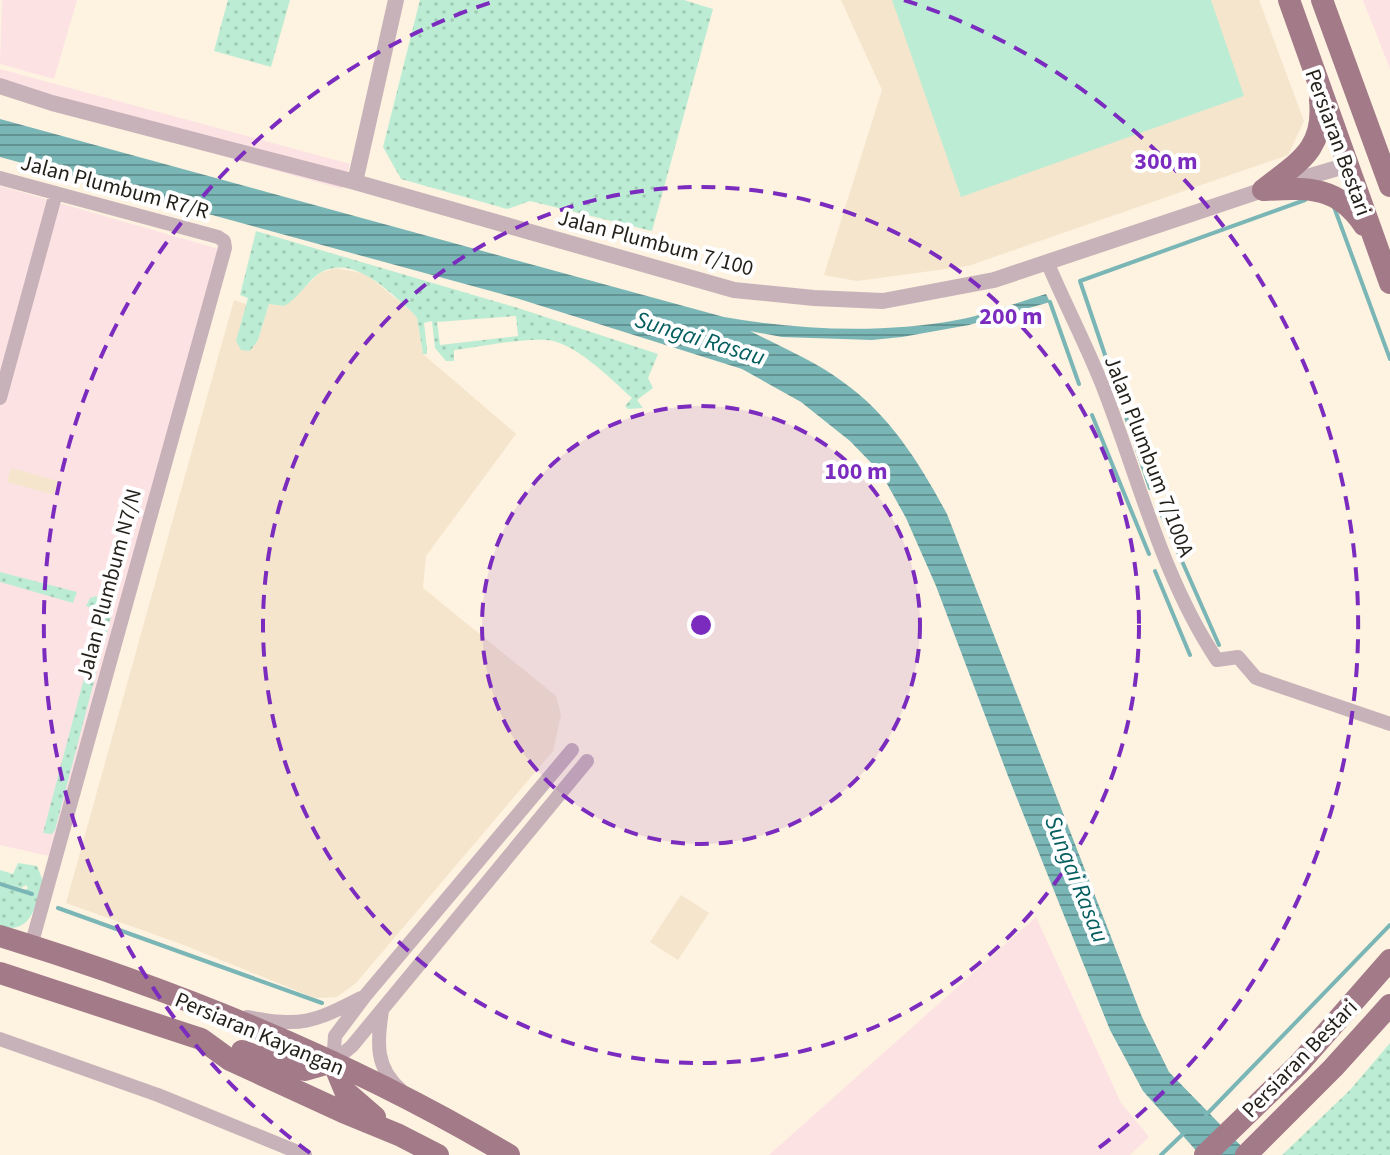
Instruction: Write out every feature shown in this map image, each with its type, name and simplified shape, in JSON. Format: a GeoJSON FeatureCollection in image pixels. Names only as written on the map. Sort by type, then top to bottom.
{"type":"FeatureCollection","features":[{"type":"Feature","properties":{"kind":"main road","name":"Persiaran Bestari"},"geometry":{"type":"LineString","coordinates":[[1289,0],[1390,283]]}},
{"type":"Feature","properties":{"kind":"main road","name":"Persiaran Bestari"},"geometry":{"type":"LineString","coordinates":[[1320,0],[1390,186]]}},
{"type":"Feature","properties":{"kind":"main road"},"geometry":{"type":"LineString","coordinates":[[1320,0],[1357,136],[1348,165]]}},
{"type":"Feature","properties":{"kind":"main road"},"geometry":{"type":"LineString","coordinates":[[1263,190],[1310,152],[1318,136],[1321,109],[1317,80]]}},
{"type":"Feature","properties":{"kind":"main road"},"geometry":{"type":"LineString","coordinates":[[1263,190],[1322,191],[1340,199],[1355,212],[1375,241]]}},
{"type":"Feature","properties":{"kind":"main road","name":"Persiaran Kayangan"},"geometry":{"type":"LineString","coordinates":[[0,936],[287,1040],[509,1155]]}},
{"type":"Feature","properties":{"kind":"main road","name":"Persiaran Bestari"},"geometry":{"type":"LineString","coordinates":[[1205,1155],[1299,1064],[1390,960]]}},
{"type":"Feature","properties":{"kind":"main road","name":"Persiaran Kayangan"},"geometry":{"type":"LineString","coordinates":[[0,973],[201,1039],[230,1060],[438,1155]]}},
{"type":"Feature","properties":{"kind":"main road"},"geometry":{"type":"LineString","coordinates":[[1299,1064],[1339,1036],[1390,983]]}},
{"type":"Feature","properties":{"kind":"main road","name":"Persiaran Bestari"},"geometry":{"type":"LineString","coordinates":[[1250,1151],[1333,1068],[1390,1005]]}},
{"type":"Feature","properties":{"kind":"main road"},"geometry":{"type":"LineString","coordinates":[[1333,1068],[1390,1023]]}},
{"type":"Feature","properties":{"kind":"main road"},"geometry":{"type":"LineString","coordinates":[[201,1039],[305,1070],[333,1062],[345,1091],[399,1135]]}},
{"type":"Feature","properties":{"kind":"street"},"geometry":{"type":"LineString","coordinates":[[355,182],[396,0]]}},
{"type":"Feature","properties":{"kind":"street","name":"Jalan Plumbum 7/100"},"geometry":{"type":"LineString","coordinates":[[0,86],[52,103],[355,182],[734,290],[814,298],[883,301],[994,280],[1263,190],[1348,165]]}},
{"type":"Feature","properties":{"kind":"street","name":"Jalan Plumbum R7/R"},"geometry":{"type":"LineString","coordinates":[[0,178],[218,237]]}},
{"type":"Feature","properties":{"kind":"street"},"geometry":{"type":"LineString","coordinates":[[0,398],[4,367],[56,193]]}},
{"type":"Feature","properties":{"kind":"street","name":"Jalan Plumbum N7/N"},"geometry":{"type":"LineString","coordinates":[[31,946],[225,248],[224,241],[218,237]]}},
{"type":"Feature","properties":{"kind":"street","name":"Jalan Plumbum 7/100A"},"geometry":{"type":"LineString","coordinates":[[1048,264],[1101,382],[1166,559],[1190,615],[1217,660],[1238,657],[1256,678],[1390,724]]}},
{"type":"Feature","properties":{"kind":"street"},"geometry":{"type":"LineString","coordinates":[[333,1062],[335,1036],[365,996],[572,750]]}},
{"type":"Feature","properties":{"kind":"street"},"geometry":{"type":"LineString","coordinates":[[333,1062],[352,1046],[382,1011],[587,761]]}},
{"type":"Feature","properties":{"kind":"street"},"geometry":{"type":"LineString","coordinates":[[208,1009],[292,1024],[316,1020],[365,996]]}},
{"type":"Feature","properties":{"kind":"street"},"geometry":{"type":"LineString","coordinates":[[382,1011],[378,1032],[379,1060],[397,1087],[431,1112]]}},
{"type":"Feature","properties":{"kind":"street"},"geometry":{"type":"LineString","coordinates":[[0,1039],[158,1095],[305,1155]]}},
{"type":"Feature","properties":{"kind":"shaded area"},"geometry":{"type":"Polygon","coordinates":[[[2,0],[77,0],[54,79],[0,64],[2,0]]]}},
{"type":"Feature","properties":{"kind":"shaded area"},"geometry":{"type":"Polygon","coordinates":[[[841,0],[1259,0],[1304,121],[1288,155],[968,266],[857,281],[824,275],[882,90],[841,0]]]}},
{"type":"Feature","properties":{"kind":"shaded area"},"geometry":{"type":"Polygon","coordinates":[[[1363,0],[1390,0],[1390,69],[1363,0]]]}},
{"type":"Feature","properties":{"kind":"shaded area"},"geometry":{"type":"Polygon","coordinates":[[[0,69],[350,164],[342,189],[0,94],[0,69]]]}},
{"type":"Feature","properties":{"kind":"shaded area"},"geometry":{"type":"Polygon","coordinates":[[[0,186],[219,249],[49,856],[0,845],[0,186]]]}},
{"type":"Feature","properties":{"kind":"shaded area"},"geometry":{"type":"Polygon","coordinates":[[[336,268],[366,274],[412,312],[417,318],[423,354],[516,434],[426,556],[423,588],[556,696],[561,715],[553,751],[356,983],[337,997],[315,998],[184,945],[66,903],[234,300],[246,304],[237,341],[258,340],[269,304],[284,306],[320,273],[336,268]]]}},
{"type":"Feature","properties":{"kind":"shaded area"},"geometry":{"type":"Polygon","coordinates":[[[11,468],[58,481],[54,495],[7,482],[11,468]]]}},
{"type":"Feature","properties":{"kind":"shaded area"},"geometry":{"type":"Polygon","coordinates":[[[681,895],[709,913],[678,960],[650,942],[681,895]]]}},
{"type":"Feature","properties":{"kind":"shaded area"},"geometry":{"type":"Polygon","coordinates":[[[1036,917],[1121,1103],[1149,1137],[1130,1155],[769,1155],[1036,917]]]}},
{"type":"Feature","properties":{"kind":"green space"},"geometry":{"type":"Polygon","coordinates":[[[228,0],[290,0],[271,67],[214,51],[228,0]]]}},
{"type":"Feature","properties":{"kind":"green space"},"geometry":{"type":"Polygon","coordinates":[[[420,0],[684,0],[713,9],[652,231],[530,201],[507,209],[401,179],[383,147],[420,0]]]}},
{"type":"Feature","properties":{"kind":"green space"},"geometry":{"type":"Polygon","coordinates":[[[892,0],[1211,0],[1244,96],[961,197],[892,0]]]}},
{"type":"Feature","properties":{"kind":"green space"},"geometry":{"type":"Polygon","coordinates":[[[256,231],[518,308],[658,354],[648,378],[653,388],[637,400],[643,408],[628,409],[625,406],[632,398],[603,372],[568,347],[546,340],[513,341],[454,350],[454,361],[446,361],[435,348],[432,321],[424,323],[427,354],[423,354],[417,318],[412,312],[368,277],[343,268],[330,269],[317,275],[284,306],[269,304],[258,340],[250,351],[241,350],[236,341],[248,298],[240,295],[256,231]],[[516,316],[437,322],[440,345],[518,336],[516,316]]]}},
{"type":"Feature","properties":{"kind":"green space"},"geometry":{"type":"Polygon","coordinates":[[[0,572],[77,592],[73,603],[0,582],[0,572]]]}},
{"type":"Feature","properties":{"kind":"green space"},"geometry":{"type":"Polygon","coordinates":[[[96,596],[109,604],[112,613],[55,830],[52,834],[43,833],[100,618],[95,609],[86,606],[90,598],[96,596]]]}},
{"type":"Feature","properties":{"kind":"green space"},"geometry":{"type":"Polygon","coordinates":[[[18,863],[37,866],[43,881],[35,908],[26,922],[11,928],[0,926],[0,886],[22,892],[28,888],[26,885],[21,888],[0,882],[0,870],[13,874],[18,863]]]}},
{"type":"Feature","properties":{"kind":"green space"},"geometry":{"type":"Polygon","coordinates":[[[1390,1043],[1390,1155],[1282,1155],[1350,1090],[1390,1043]]]}},
{"type":"Feature","properties":{"kind":"water","name":"Sungai Rasau"},"geometry":{"type":"Polygon","coordinates":[[[0,119],[724,317],[840,329],[899,327],[968,318],[1046,294],[1050,302],[969,325],[902,337],[872,340],[782,337],[750,331],[821,367],[860,395],[889,425],[926,477],[947,514],[1142,1017],[1169,1072],[1250,1155],[1200,1155],[1143,1091],[1110,1030],[936,586],[906,518],[881,473],[850,441],[801,402],[742,369],[516,298],[0,157],[0,119]]]}},
{"type":"Feature","properties":{"kind":"waterway"},"geometry":{"type":"LineString","coordinates":[[1150,488],[1080,281],[1305,200]]}},
{"type":"Feature","properties":{"kind":"waterway"},"geometry":{"type":"LineString","coordinates":[[1334,207],[1390,359]]}},
{"type":"Feature","properties":{"kind":"waterway"},"geometry":{"type":"LineString","coordinates":[[1050,302],[1079,384]]}},
{"type":"Feature","properties":{"kind":"waterway"},"geometry":{"type":"LineString","coordinates":[[1092,415],[1149,554]]}},
{"type":"Feature","properties":{"kind":"waterway"},"geometry":{"type":"LineString","coordinates":[[1159,509],[1219,645]]}},
{"type":"Feature","properties":{"kind":"waterway"},"geometry":{"type":"LineString","coordinates":[[1155,571],[1190,655]]}},
{"type":"Feature","properties":{"kind":"waterway"},"geometry":{"type":"LineString","coordinates":[[0,884],[32,894]]}},
{"type":"Feature","properties":{"kind":"waterway"},"geometry":{"type":"LineString","coordinates":[[58,908],[322,1003]]}},
{"type":"Feature","properties":{"kind":"waterway"},"geometry":{"type":"LineString","coordinates":[[1206,1115],[1390,925]]}},
{"type":"Feature","properties":{"kind":"waterway"},"geometry":{"type":"LineString","coordinates":[[1161,1155],[1185,1132]]}}]}
